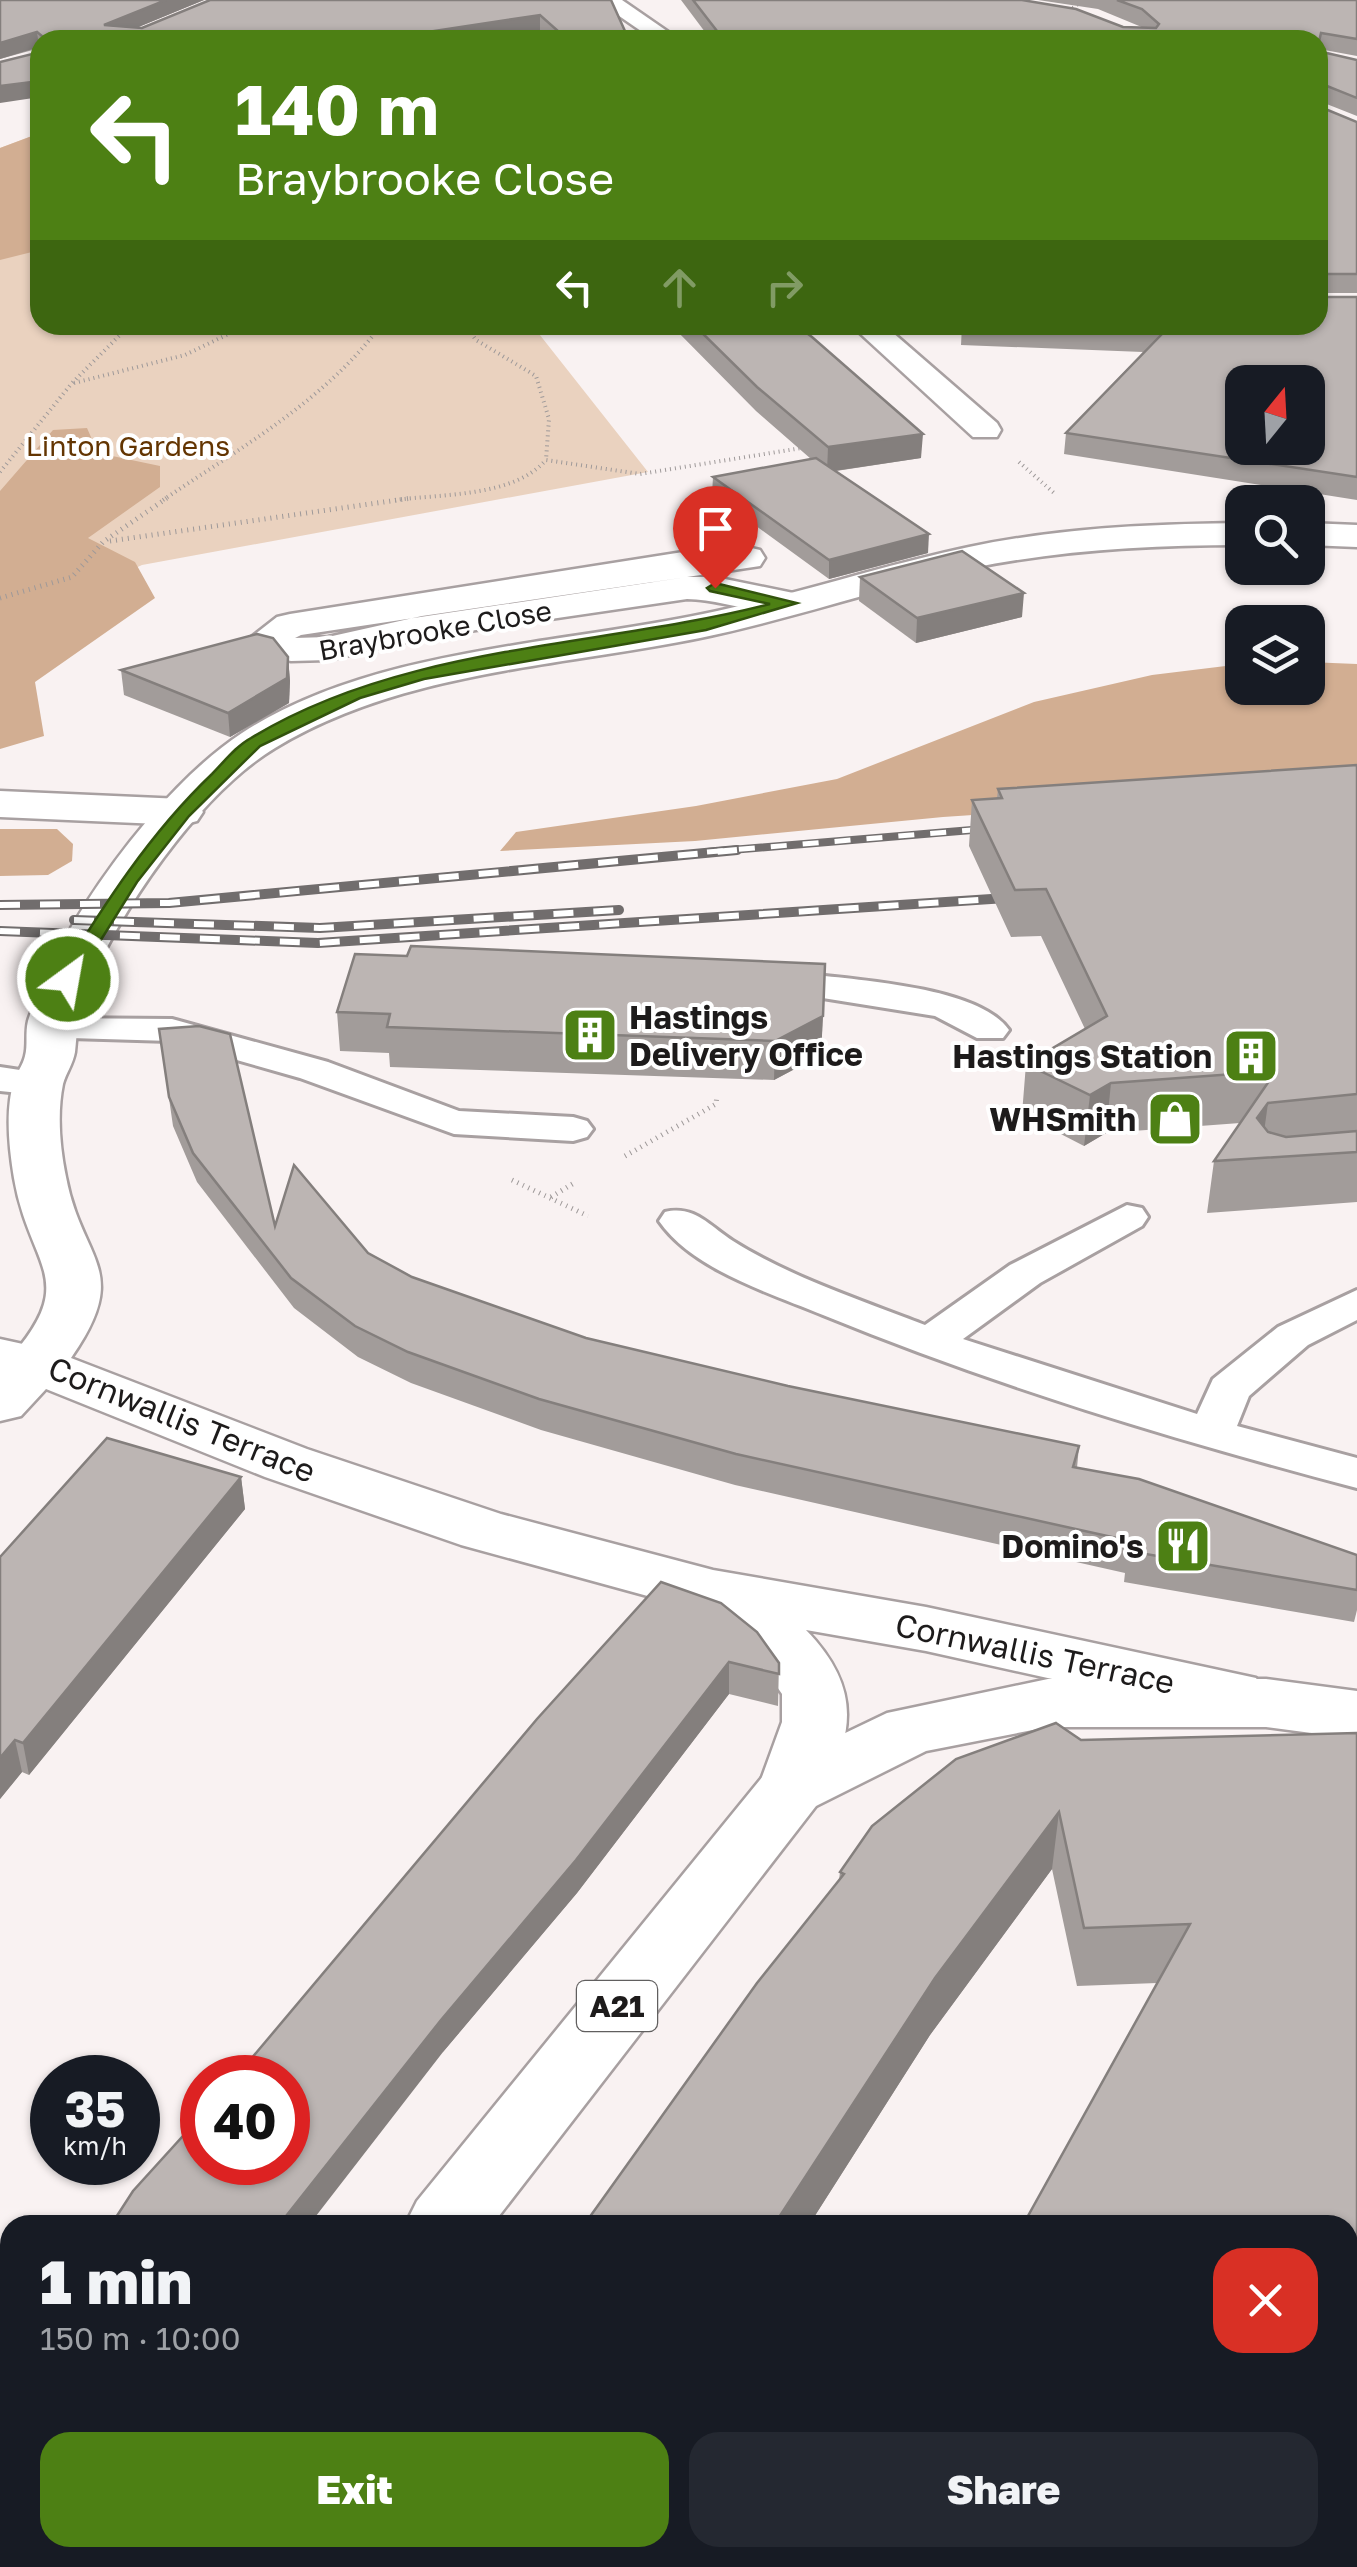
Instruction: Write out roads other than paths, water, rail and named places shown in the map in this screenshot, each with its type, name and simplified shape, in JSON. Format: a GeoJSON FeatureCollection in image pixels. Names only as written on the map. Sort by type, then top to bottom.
{"type":"FeatureCollection","features":[{"type":"Feature","properties":{"kind":"main road"},"geometry":{"type":"LineString","coordinates":[[607,0],[654,30]]}},
{"type":"Feature","properties":{"kind":"main road"},"geometry":{"type":"LineString","coordinates":[[877,335],[985,430]]}},
{"type":"Feature","properties":{"kind":"main road","name":"Cornwallis Terrace"},"geometry":{"type":"LineString","coordinates":[[1225,535],[1102,540],[1012,550],[706,625],[422,675],[354,695],[254,742],[182,812],[129,880],[68,979],[50,1029],[50,1055],[19,1081],[36,1126],[43,1193],[70,1255],[76,1286],[70,1313],[12,1375],[447,1518],[713,1592],[1032,1650],[1266,1703],[1357,1716]]}},
{"type":"Feature","properties":{"kind":"main road"},"geometry":{"type":"LineString","coordinates":[[1325,535],[1357,536]]}},
{"type":"Feature","properties":{"kind":"main road","name":"Braybrooke Close"},"geometry":{"type":"LineString","coordinates":[[720,554],[290,625],[269,638],[272,646],[292,652],[324,650],[403,630],[687,588],[715,588],[790,603]]}},
{"type":"Feature","properties":{"kind":"main road"},"geometry":{"type":"LineString","coordinates":[[0,804],[182,812]]}},
{"type":"Feature","properties":{"kind":"main road","name":"Cornwallis Terrace"},"geometry":{"type":"LineString","coordinates":[[713,1592],[764,1629],[806,1674],[817,1712],[792,1788]]}},
{"type":"Feature","properties":{"kind":"main road","name":"A21"},"geometry":{"type":"LineString","coordinates":[[453,2215],[792,1788],[911,1730],[1048,1703],[1266,1703]]}},
{"type":"Feature","properties":{"kind":"lane"},"geometry":{"type":"LineString","coordinates":[[792,983],[928,1002],[990,1030]]}},
{"type":"Feature","properties":{"kind":"lane"},"geometry":{"type":"LineString","coordinates":[[50,1029],[172,1030],[314,1070],[454,1122],[573,1128]]}},
{"type":"Feature","properties":{"kind":"lane"},"geometry":{"type":"LineString","coordinates":[[928,1344],[1024,1274],[1127,1217]]}},
{"type":"Feature","properties":{"kind":"lane"},"geometry":{"type":"LineString","coordinates":[[680,1221],[698,1238],[792,1287],[928,1344],[1040,1384],[1357,1473]]}},
{"type":"Feature","properties":{"kind":"lane"},"geometry":{"type":"LineString","coordinates":[[1211,1435],[1229,1390],[1293,1336],[1357,1304]]}},
{"type":"Feature","properties":{"kind":"railway"},"geometry":{"type":"LineString","coordinates":[[707,852],[996,828]]}},
{"type":"Feature","properties":{"kind":"railway"},"geometry":{"type":"LineString","coordinates":[[0,905],[169,903],[737,850]]}},
{"type":"Feature","properties":{"kind":"railway"},"geometry":{"type":"LineString","coordinates":[[0,931],[318,943],[1023,897]]}},
{"type":"Feature","properties":{"kind":"railway"},"geometry":{"type":"LineString","coordinates":[[74,920],[320,928],[619,910]]}},
{"type":"Feature","properties":{"kind":"place","name":"Hastings Delivery Office"},"geometry":{"type":"Point","coordinates":[590,1035]}},
{"type":"Feature","properties":{"kind":"place","name":"Hastings Station"},"geometry":{"type":"Point","coordinates":[1251,1056]}},
{"type":"Feature","properties":{"kind":"place","name":"WHSmith"},"geometry":{"type":"Point","coordinates":[1175,1119]}},
{"type":"Feature","properties":{"kind":"place","name":"Domino's"},"geometry":{"type":"Point","coordinates":[1183,1546]}},
{"type":"Feature","properties":{"kind":"park label","name":"Linton Gardens"},"geometry":{"type":"Point","coordinates":[128,445]}}]}
